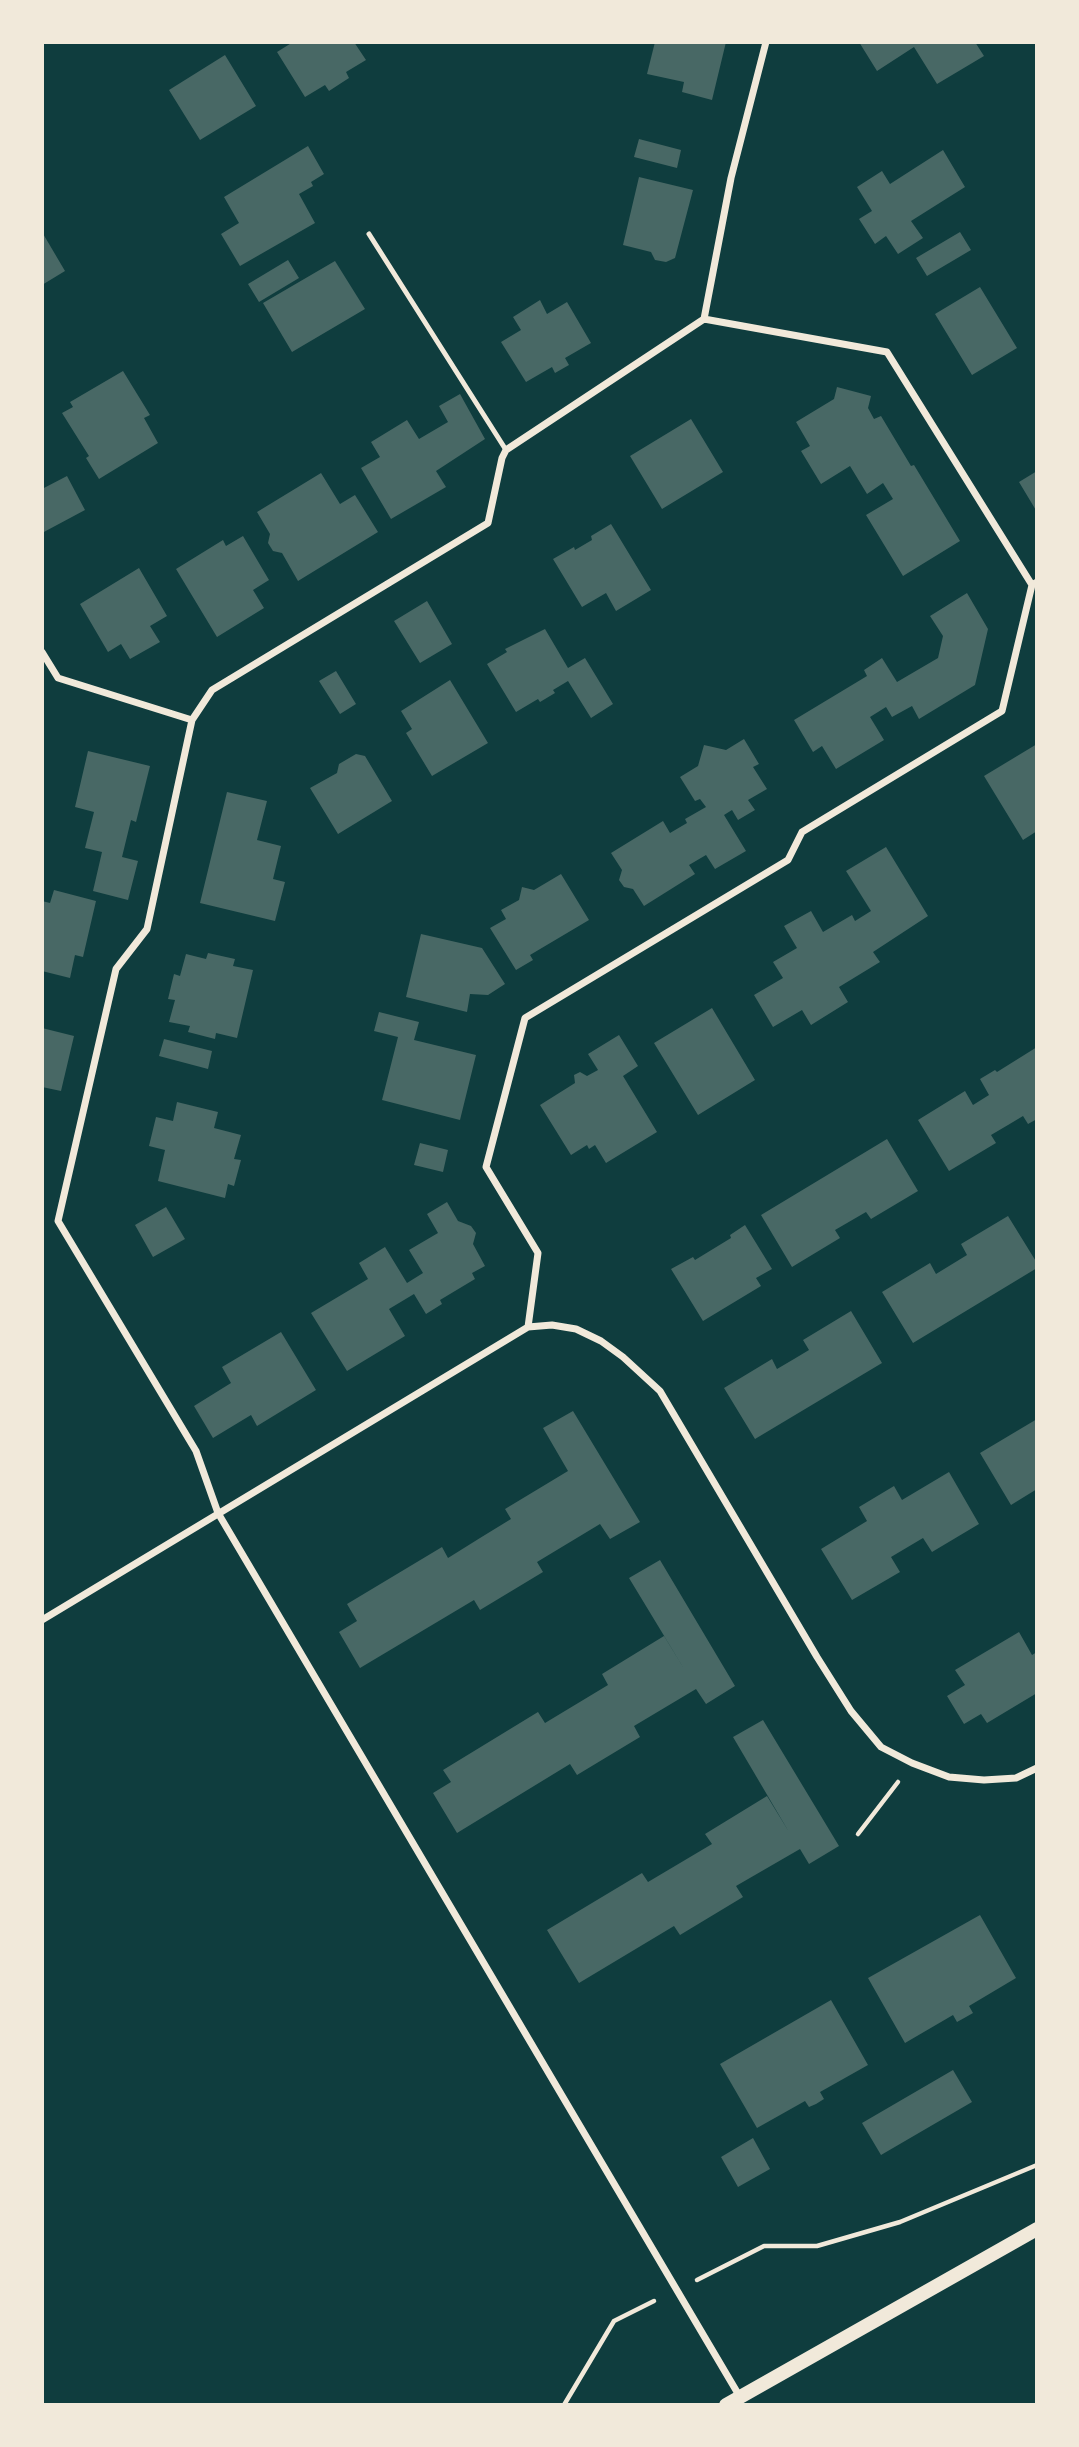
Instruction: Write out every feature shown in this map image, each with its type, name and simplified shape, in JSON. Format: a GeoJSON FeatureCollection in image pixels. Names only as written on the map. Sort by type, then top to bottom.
{"type":"FeatureCollection","features":[{"type":"Feature","properties":{"kind":"main road"},"geometry":{"type":"LineString","coordinates":[[726,2405],[1037,2229]]}},
{"type":"Feature","properties":{"kind":"street"},"geometry":{"type":"LineString","coordinates":[[704,319],[731,178],[766,42]]}},
{"type":"Feature","properties":{"kind":"street"},"geometry":{"type":"LineString","coordinates":[[528,1327],[538,1253],[486,1167],[525,1018],[788,860],[802,832],[1002,711],[1035,583],[887,352],[704,319],[506,450],[488,523],[212,690],[192,720],[147,929],[116,969],[58,1222],[196,1451],[218,1513],[740,2397]]}},
{"type":"Feature","properties":{"kind":"street"},"geometry":{"type":"LineString","coordinates":[[42,652],[58,678],[192,720]]}},
{"type":"Feature","properties":{"kind":"street"},"geometry":{"type":"LineString","coordinates":[[42,1620],[528,1327],[552,1325],[576,1329],[601,1341],[660,1391],[851,1711],[881,1747],[912,1763],[949,1777],[984,1780],[1016,1778],[1037,1768]]}},
{"type":"Feature","properties":{"kind":"lane"},"geometry":{"type":"LineString","coordinates":[[369,234],[506,450]]}},
{"type":"Feature","properties":{"kind":"path"},"geometry":{"type":"LineString","coordinates":[[858,1834],[912,1763]]}},
{"type":"Feature","properties":{"kind":"path"},"geometry":{"type":"LineString","coordinates":[[564,2405],[614,2321],[764,2246],[817,2246],[900,2222],[1037,2165]]}},
{"type":"Feature","properties":{"kind":"building"},"geometry":{"type":"Polygon","coordinates":[[[293,42],[354,42],[366,60],[346,72],[349,78],[329,91],[325,85],[305,97],[277,52],[293,42]]]}},
{"type":"Feature","properties":{"kind":"building"},"geometry":{"type":"Polygon","coordinates":[[[655,42],[726,42],[712,100],[682,92],[684,82],[647,74],[655,42]]]}},
{"type":"Feature","properties":{"kind":"building"},"geometry":{"type":"Polygon","coordinates":[[[859,42],[975,42],[984,56],[937,84],[914,47],[877,71],[859,42]]]}},
{"type":"Feature","properties":{"kind":"building"},"geometry":{"type":"Polygon","coordinates":[[[225,55],[256,106],[200,140],[169,90],[225,55]]]}},
{"type":"Feature","properties":{"kind":"building"},"geometry":{"type":"Polygon","coordinates":[[[639,139],[681,150],[677,168],[634,157],[639,139]]]}},
{"type":"Feature","properties":{"kind":"building"},"geometry":{"type":"Polygon","coordinates":[[[308,146],[324,174],[311,182],[313,186],[299,194],[315,223],[240,266],[221,234],[239,223],[224,197],[308,146]]]}},
{"type":"Feature","properties":{"kind":"building"},"geometry":{"type":"Polygon","coordinates":[[[943,150],[965,187],[911,221],[923,238],[898,254],[886,236],[875,244],[859,219],[872,211],[857,187],[882,171],[890,184],[943,150]]]}},
{"type":"Feature","properties":{"kind":"building"},"geometry":{"type":"Polygon","coordinates":[[[639,177],[693,190],[675,258],[666,262],[655,260],[651,252],[623,245],[639,177]]]}},
{"type":"Feature","properties":{"kind":"building"},"geometry":{"type":"Polygon","coordinates":[[[42,232],[65,271],[42,285],[42,232]]]}},
{"type":"Feature","properties":{"kind":"building"},"geometry":{"type":"Polygon","coordinates":[[[960,232],[971,250],[927,276],[916,258],[960,232]]]}},
{"type":"Feature","properties":{"kind":"building"},"geometry":{"type":"Polygon","coordinates":[[[288,260],[299,278],[259,302],[248,284],[288,260]]]}},
{"type":"Feature","properties":{"kind":"building"},"geometry":{"type":"Polygon","coordinates":[[[335,261],[365,309],[292,352],[263,303],[335,261]]]}},
{"type":"Feature","properties":{"kind":"building"},"geometry":{"type":"Polygon","coordinates":[[[980,287],[1017,348],[972,375],[935,314],[980,287]]]}},
{"type":"Feature","properties":{"kind":"building"},"geometry":{"type":"Polygon","coordinates":[[[540,300],[547,314],[567,302],[591,343],[565,358],[569,365],[555,373],[552,367],[526,382],[501,342],[521,330],[513,317],[540,300]]]}},
{"type":"Feature","properties":{"kind":"building"},"geometry":{"type":"Polygon","coordinates":[[[123,371],[150,415],[144,418],[158,443],[99,479],[86,458],[89,456],[62,413],[73,407],[70,402],[123,371]]]}},
{"type":"Feature","properties":{"kind":"building"},"geometry":{"type":"Polygon","coordinates":[[[837,387],[871,396],[868,408],[874,419],[881,416],[960,541],[903,576],[866,515],[893,499],[883,483],[867,494],[850,466],[821,484],[801,451],[810,446],[796,422],[834,399],[837,387]]]}},
{"type":"Feature","properties":{"kind":"building"},"geometry":{"type":"Polygon","coordinates":[[[460,394],[485,439],[436,471],[446,487],[391,519],[361,468],[380,457],[371,442],[407,420],[419,439],[448,422],[439,406],[460,394]]]}},
{"type":"Feature","properties":{"kind":"building"},"geometry":{"type":"Polygon","coordinates":[[[691,419],[723,472],[662,509],[630,456],[691,419]]]}},
{"type":"Feature","properties":{"kind":"building"},"geometry":{"type":"Polygon","coordinates":[[[1037,471],[1037,512],[1019,482],[1037,471]]]}},
{"type":"Feature","properties":{"kind":"building"},"geometry":{"type":"Polygon","coordinates":[[[321,473],[340,504],[355,495],[378,532],[298,581],[282,553],[273,551],[268,543],[270,534],[257,512],[321,473]]]}},
{"type":"Feature","properties":{"kind":"building"},"geometry":{"type":"Polygon","coordinates":[[[67,476],[85,510],[42,533],[42,489],[67,476]]]}},
{"type":"Feature","properties":{"kind":"building"},"geometry":{"type":"Polygon","coordinates":[[[611,524],[651,590],[616,611],[606,593],[582,607],[553,559],[592,540],[591,536],[611,524]]]}},
{"type":"Feature","properties":{"kind":"building"},"geometry":{"type":"Polygon","coordinates":[[[243,536],[269,580],[253,590],[264,608],[217,637],[176,569],[223,540],[226,546],[243,536]]]}},
{"type":"Feature","properties":{"kind":"building"},"geometry":{"type":"Polygon","coordinates":[[[139,568],[167,616],[150,626],[160,642],[130,659],[121,644],[108,652],[80,604],[139,568]]]}},
{"type":"Feature","properties":{"kind":"building"},"geometry":{"type":"Polygon","coordinates":[[[967,593],[988,629],[975,685],[919,719],[912,706],[892,717],[886,707],[870,717],[884,740],[836,769],[822,746],[813,752],[794,720],[867,676],[864,670],[882,658],[897,682],[938,658],[943,636],[930,616],[967,593]]]}},
{"type":"Feature","properties":{"kind":"building"},"geometry":{"type":"Polygon","coordinates":[[[427,601],[452,644],[420,663],[394,621],[427,601]]]}},
{"type":"Feature","properties":{"kind":"building"},"geometry":{"type":"Polygon","coordinates":[[[545,629],[568,668],[585,658],[613,704],[591,718],[568,681],[540,702],[538,699],[516,712],[487,664],[507,652],[505,649],[545,629]]]}},
{"type":"Feature","properties":{"kind":"building"},"geometry":{"type":"Polygon","coordinates":[[[336,671],[356,704],[340,714],[319,681],[336,671]]]}},
{"type":"Feature","properties":{"kind":"building"},"geometry":{"type":"Polygon","coordinates":[[[450,680],[488,743],[432,776],[406,733],[412,729],[401,711],[450,680]]]}},
{"type":"Feature","properties":{"kind":"building"},"geometry":{"type":"Polygon","coordinates":[[[744,739],[759,764],[753,767],[767,789],[748,800],[755,810],[738,820],[732,810],[724,815],[746,851],[715,869],[706,855],[689,865],[695,874],[644,906],[633,889],[624,887],[619,880],[622,870],[611,853],[663,821],[670,833],[687,823],[685,819],[706,807],[700,799],[695,801],[680,777],[698,766],[704,745],[726,750],[744,739]]]}},
{"type":"Feature","properties":{"kind":"building"},"geometry":{"type":"Polygon","coordinates":[[[1037,744],[1037,831],[1023,840],[984,776],[1037,744]]]}},
{"type":"Feature","properties":{"kind":"building"},"geometry":{"type":"Polygon","coordinates":[[[88,751],[150,766],[136,822],[131,820],[122,857],[138,861],[128,900],[93,891],[102,852],[85,848],[94,812],[75,807],[88,751]]]}},
{"type":"Feature","properties":{"kind":"building"},"geometry":{"type":"Polygon","coordinates":[[[356,754],[365,756],[392,801],[338,834],[310,788],[337,773],[339,764],[356,754]]]}},
{"type":"Feature","properties":{"kind":"building"},"geometry":{"type":"Polygon","coordinates":[[[227,792],[267,801],[257,840],[281,846],[273,879],[285,882],[275,921],[200,903],[227,792]]]}},
{"type":"Feature","properties":{"kind":"building"},"geometry":{"type":"Polygon","coordinates":[[[886,847],[928,916],[873,952],[880,962],[839,987],[848,1002],[811,1025],[802,1010],[773,1027],[754,995],[783,978],[773,962],[797,948],[784,926],[811,911],[823,932],[852,915],[855,921],[871,911],[846,871],[886,847]]]}},
{"type":"Feature","properties":{"kind":"building"},"geometry":{"type":"Polygon","coordinates":[[[561,874],[589,920],[530,955],[533,960],[516,970],[490,928],[506,919],[501,910],[519,900],[522,887],[534,890],[561,874]]]}},
{"type":"Feature","properties":{"kind":"building"},"geometry":{"type":"Polygon","coordinates":[[[54,890],[96,901],[83,957],[75,955],[70,978],[42,971],[42,901],[50,903],[54,890]]]}},
{"type":"Feature","properties":{"kind":"building"},"geometry":{"type":"Polygon","coordinates":[[[421,934],[482,948],[505,984],[488,995],[470,994],[467,1012],[406,997],[421,934]]]}},
{"type":"Feature","properties":{"kind":"building"},"geometry":{"type":"Polygon","coordinates":[[[208,953],[235,959],[233,966],[253,970],[237,1038],[216,1033],[215,1039],[188,1032],[190,1026],[169,1022],[175,1000],[168,999],[174,974],[180,976],[186,954],[206,959],[208,953]]]}},
{"type":"Feature","properties":{"kind":"building"},"geometry":{"type":"Polygon","coordinates":[[[712,1008],[755,1080],[698,1115],[654,1043],[712,1008]]]}},
{"type":"Feature","properties":{"kind":"building"},"geometry":{"type":"Polygon","coordinates":[[[379,1012],[419,1022],[414,1040],[476,1055],[460,1120],[382,1100],[398,1037],[374,1031],[379,1012]]]}},
{"type":"Feature","properties":{"kind":"building"},"geometry":{"type":"Polygon","coordinates":[[[42,1028],[74,1036],[61,1091],[42,1087],[42,1028]]]}},
{"type":"Feature","properties":{"kind":"building"},"geometry":{"type":"Polygon","coordinates":[[[619,1035],[638,1066],[623,1076],[657,1132],[606,1163],[595,1145],[589,1149],[587,1145],[571,1155],[540,1105],[575,1083],[574,1075],[580,1072],[587,1076],[598,1070],[588,1054],[619,1035]]]}},
{"type":"Feature","properties":{"kind":"building"},"geometry":{"type":"Polygon","coordinates":[[[164,1039],[212,1051],[208,1069],[159,1056],[164,1039]]]}},
{"type":"Feature","properties":{"kind":"building"},"geometry":{"type":"Polygon","coordinates":[[[1037,1047],[1037,1119],[1028,1124],[1023,1116],[991,1135],[996,1143],[949,1171],[918,1120],[965,1091],[973,1105],[989,1095],[980,1079],[995,1070],[997,1072],[1037,1047]]]}},
{"type":"Feature","properties":{"kind":"building"},"geometry":{"type":"Polygon","coordinates":[[[177,1102],[218,1112],[214,1128],[241,1135],[234,1159],[241,1160],[234,1186],[228,1184],[225,1198],[158,1181],[165,1150],[149,1146],[156,1117],[173,1121],[177,1102]]]}},
{"type":"Feature","properties":{"kind":"building"},"geometry":{"type":"Polygon","coordinates":[[[887,1139],[918,1191],[871,1219],[866,1212],[835,1230],[840,1238],[792,1267],[761,1215],[887,1139]]]}},
{"type":"Feature","properties":{"kind":"building"},"geometry":{"type":"Polygon","coordinates":[[[420,1143],[448,1150],[443,1172],[414,1165],[420,1143]]]}},
{"type":"Feature","properties":{"kind":"building"},"geometry":{"type":"Polygon","coordinates":[[[447,1202],[458,1221],[471,1226],[476,1233],[473,1244],[485,1266],[472,1273],[475,1279],[440,1300],[442,1304],[426,1314],[414,1294],[389,1309],[405,1336],[347,1371],[311,1313],[368,1279],[359,1263],[385,1247],[407,1283],[423,1273],[409,1250],[438,1233],[427,1214],[447,1202]]]}},
{"type":"Feature","properties":{"kind":"building"},"geometry":{"type":"Polygon","coordinates":[[[166,1207],[185,1239],[153,1257],[135,1225],[166,1207]]]}},
{"type":"Feature","properties":{"kind":"building"},"geometry":{"type":"Polygon","coordinates":[[[1008,1216],[1037,1263],[1037,1268],[913,1343],[882,1292],[930,1263],[936,1274],[967,1255],[961,1244],[1008,1216]]]}},
{"type":"Feature","properties":{"kind":"building"},"geometry":{"type":"Polygon","coordinates":[[[745,1225],[772,1269],[756,1278],[761,1286],[703,1321],[671,1269],[693,1257],[695,1260],[731,1238],[730,1235],[745,1225]]]}},
{"type":"Feature","properties":{"kind":"building"},"geometry":{"type":"Polygon","coordinates":[[[851,1311],[882,1363],[755,1439],[724,1388],[772,1359],[777,1369],[809,1350],[803,1340],[851,1311]]]}},
{"type":"Feature","properties":{"kind":"building"},"geometry":{"type":"Polygon","coordinates":[[[281,1332],[316,1390],[257,1426],[251,1415],[213,1438],[194,1406],[231,1383],[222,1367],[281,1332]]]}},
{"type":"Feature","properties":{"kind":"building"},"geometry":{"type":"Polygon","coordinates":[[[573,1411],[640,1522],[610,1539],[600,1524],[537,1562],[543,1572],[480,1610],[474,1600],[360,1668],[339,1632],[357,1621],[347,1604],[442,1547],[448,1558],[511,1519],[505,1509],[568,1471],[543,1428],[573,1411]]]}},
{"type":"Feature","properties":{"kind":"building"},"geometry":{"type":"Polygon","coordinates":[[[1037,1419],[1037,1489],[1011,1505],[980,1453],[1037,1419]]]}},
{"type":"Feature","properties":{"kind":"building"},"geometry":{"type":"Polygon","coordinates":[[[949,1472],[979,1524],[932,1552],[923,1538],[891,1557],[900,1572],[852,1600],[821,1549],[867,1521],[859,1507],[894,1486],[902,1500],[949,1472]]]}},
{"type":"Feature","properties":{"kind":"building"},"geometry":{"type":"Polygon","coordinates":[[[660,1560],[735,1686],[706,1704],[696,1689],[634,1726],[640,1737],[577,1775],[570,1764],[457,1833],[433,1793],[451,1782],[443,1770],[538,1712],[545,1723],[608,1685],[602,1674],[664,1636],[686,1672],[629,1578],[660,1560]]]}},
{"type":"Feature","properties":{"kind":"building"},"geometry":{"type":"Polygon","coordinates":[[[1019,1632],[1032,1655],[1037,1652],[1037,1693],[987,1723],[981,1714],[964,1724],[947,1696],[965,1685],[955,1670],[1019,1632]]]}},
{"type":"Feature","properties":{"kind":"building"},"geometry":{"type":"Polygon","coordinates":[[[763,1720],[839,1846],[809,1864],[800,1849],[736,1886],[743,1897],[680,1935],[674,1926],[579,1983],[547,1930],[642,1873],[648,1882],[712,1844],[705,1834],[767,1796],[789,1832],[733,1737],[763,1720]]]}},
{"type":"Feature","properties":{"kind":"building"},"geometry":{"type":"Polygon","coordinates":[[[980,1915],[1016,1978],[969,2006],[973,2013],[957,2022],[953,2015],[905,2043],[868,1978],[980,1915]]]}},
{"type":"Feature","properties":{"kind":"building"},"geometry":{"type":"Polygon","coordinates":[[[831,2000],[868,2065],[820,2092],[824,2099],[816,2104],[809,2107],[805,2101],[757,2128],[720,2064],[831,2000]]]}},
{"type":"Feature","properties":{"kind":"building"},"geometry":{"type":"Polygon","coordinates":[[[953,2070],[972,2102],[881,2155],[862,2123],[953,2070]]]}},
{"type":"Feature","properties":{"kind":"building"},"geometry":{"type":"Polygon","coordinates":[[[753,2138],[770,2169],[738,2187],[721,2157],[753,2138]]]}}]}
